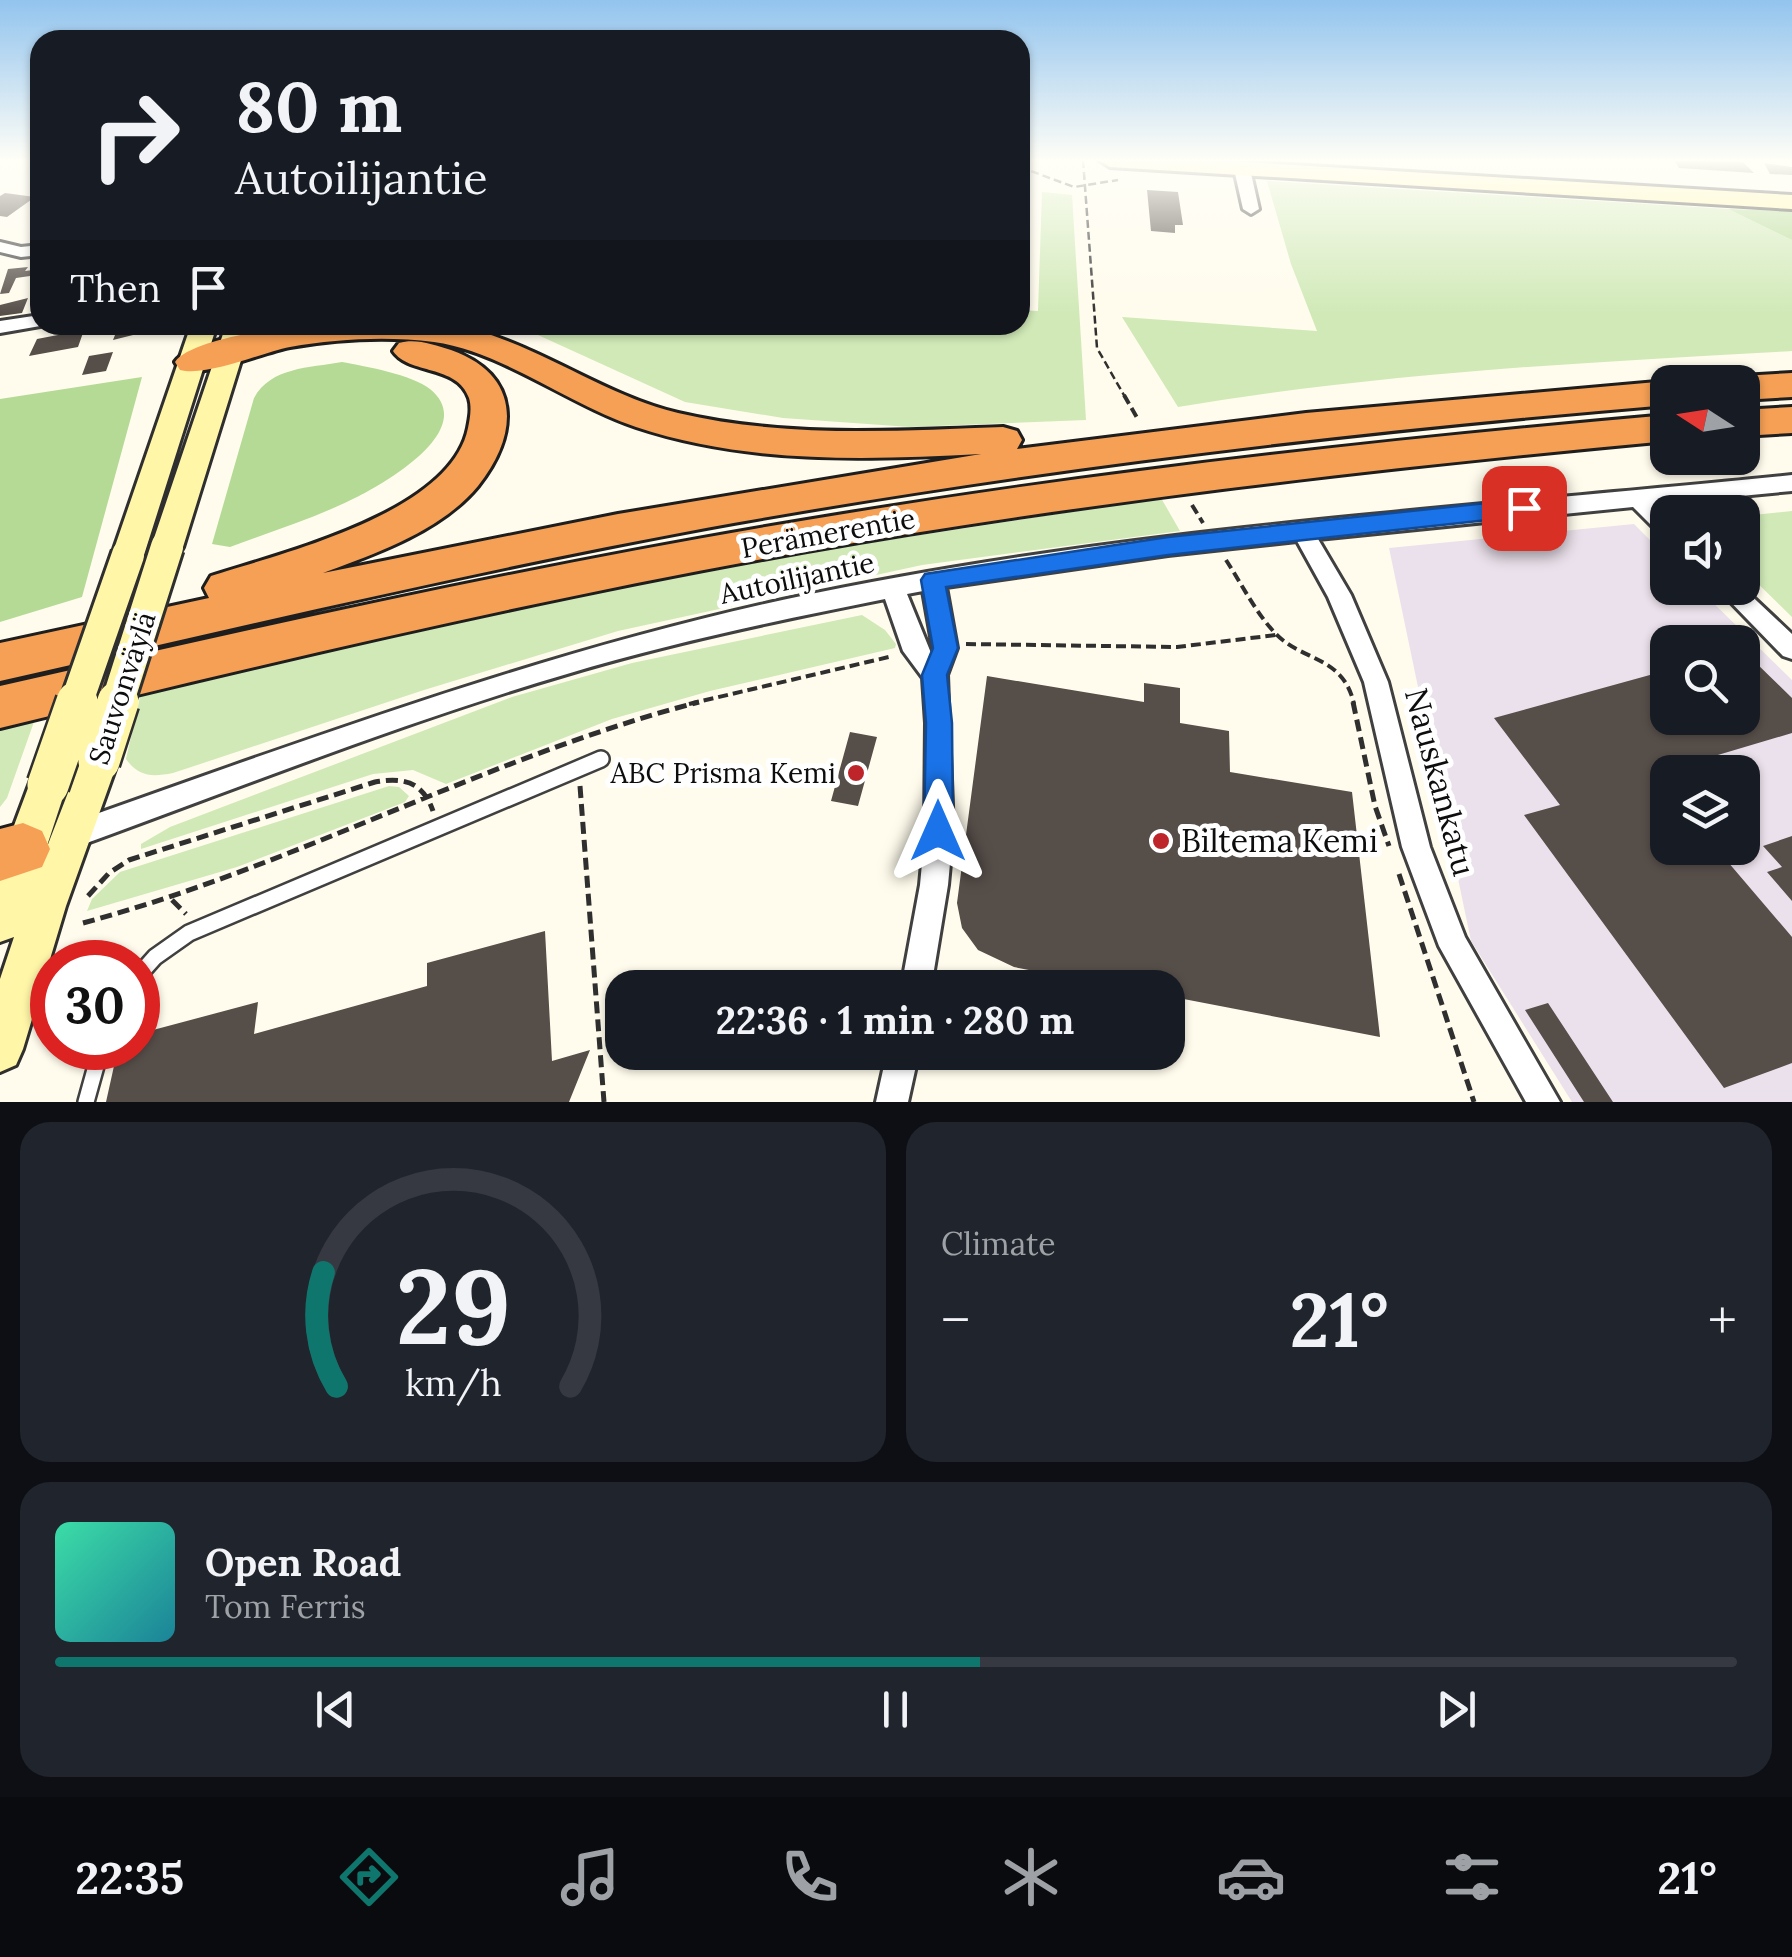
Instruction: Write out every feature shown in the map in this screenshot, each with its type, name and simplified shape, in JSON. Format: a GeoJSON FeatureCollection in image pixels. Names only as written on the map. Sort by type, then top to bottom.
{"type":"FeatureCollection","features":[{"type":"Feature","properties":{"kind":"highway"},"geometry":{"type":"LineString","coordinates":[[225,341],[314,335]]}},
{"type":"Feature","properties":{"kind":"highway"},"geometry":{"type":"LineString","coordinates":[[452,335],[474,341],[624,411],[728,435],[852,446],[1108,436],[1188,439]]}},
{"type":"Feature","properties":{"kind":"highway"},"geometry":{"type":"LineString","coordinates":[[0,662],[92,625],[300,565],[384,533],[449,490],[468,469],[489,429],[487,395],[479,384],[466,371],[434,356],[411,350],[225,341]]}},
{"type":"Feature","properties":{"kind":"highway"},"geometry":{"type":"LineString","coordinates":[[1760,387],[1792,384]]}},
{"type":"Feature","properties":{"kind":"highway","name":"Perämerentie"},"geometry":{"type":"LineString","coordinates":[[0,662],[549,543],[904,479],[1188,439],[1650,396]]}},
{"type":"Feature","properties":{"kind":"highway"},"geometry":{"type":"LineString","coordinates":[[1760,422],[1792,420]]}},
{"type":"Feature","properties":{"kind":"highway","name":"Perämerentie"},"geometry":{"type":"LineString","coordinates":[[0,706],[523,589],[764,544],[1226,471],[1650,430]]}},
{"type":"Feature","properties":{"kind":"main road","name":"Sauvonväylä"},"geometry":{"type":"LineString","coordinates":[[0,921],[31,847],[99,760],[167,547],[225,341]]}},
{"type":"Feature","properties":{"kind":"main road","name":"Sauvonväylä"},"geometry":{"type":"LineString","coordinates":[[0,1049],[31,847],[48,786],[128,555],[225,341]]}},
{"type":"Feature","properties":{"kind":"street"},"geometry":{"type":"LineString","coordinates":[[0,246],[30,251]]}},
{"type":"Feature","properties":{"kind":"street"},"geometry":{"type":"LineString","coordinates":[[0,328],[30,323]]}},
{"type":"Feature","properties":{"kind":"street","name":"Autoilijantie"},"geometry":{"type":"LineString","coordinates":[[31,847],[430,707],[569,664],[786,609],[933,580],[1302,531],[1792,483]]}},
{"type":"Feature","properties":{"kind":"street"},"geometry":{"type":"LineString","coordinates":[[1635,496],[1650,511]]}},
{"type":"Feature","properties":{"kind":"street","name":"Nauskankatu"},"geometry":{"type":"LineString","coordinates":[[1302,531],[1340,595],[1376,682],[1416,847],[1454,946],[1544,1102]]}},
{"type":"Feature","properties":{"kind":"street"},"geometry":{"type":"LineString","coordinates":[[919,970],[934,885],[939,723],[935,675],[945,648],[933,580]]}},
{"type":"Feature","properties":{"kind":"street"},"geometry":{"type":"LineString","coordinates":[[893,588],[915,651],[935,675]]}},
{"type":"Feature","properties":{"kind":"street"},"geometry":{"type":"LineString","coordinates":[[1747,605],[1792,649]]}},
{"type":"Feature","properties":{"kind":"street"},"geometry":{"type":"LineString","coordinates":[[892,1102],[899,1070]]}},
{"type":"Feature","properties":{"kind":"lane"},"geometry":{"type":"LineString","coordinates":[[160,953],[189,933],[601,758]]}},
{"type":"Feature","properties":{"kind":"lane"},"geometry":{"type":"LineString","coordinates":[[86,1102],[95,1070]]}},
{"type":"Feature","properties":{"kind":"path"},"geometry":{"type":"LineString","coordinates":[[1086,211],[1097,348],[1139,421]]}},
{"type":"Feature","properties":{"kind":"path"},"geometry":{"type":"LineString","coordinates":[[1186,495],[1208,531]]}},
{"type":"Feature","properties":{"kind":"path"},"geometry":{"type":"LineString","coordinates":[[1221,552],[1276,635],[1312,654],[1348,683],[1375,806],[1474,1102]]}},
{"type":"Feature","properties":{"kind":"path"},"geometry":{"type":"LineString","coordinates":[[962,645],[1178,647],[1276,635]]}},
{"type":"Feature","properties":{"kind":"path"},"geometry":{"type":"LineString","coordinates":[[83,923],[162,904],[574,741],[690,703],[895,656]]}},
{"type":"Feature","properties":{"kind":"path"},"geometry":{"type":"LineString","coordinates":[[574,741],[604,1102]]}},
{"type":"Feature","properties":{"kind":"path"},"geometry":{"type":"LineString","coordinates":[[88,896],[109,872],[129,860],[375,782],[412,780],[430,798],[437,828]]}},
{"type":"Feature","properties":{"kind":"shaded area"},"geometry":{"type":"Polygon","coordinates":[[[1634,524],[1650,540],[1650,605],[1715,605],[1736,625],[1650,625],[1650,735],[1760,735],[1760,649],[1792,680],[1792,1102],[1572,1102],[1471,941],[1389,548],[1634,524]]]}},
{"type":"Feature","properties":{"kind":"green space"},"geometry":{"type":"Polygon","coordinates":[[[1041,211],[1073,211],[1086,420],[910,427],[783,418],[685,402],[538,335],[1030,335],[1030,311],[1038,311],[1041,211]]]}},
{"type":"Feature","properties":{"kind":"green space"},"geometry":{"type":"Polygon","coordinates":[[[1276,211],[1733,211],[1792,240],[1792,351],[1407,377],[1178,407],[1122,317],[1317,331],[1276,211]]]}},
{"type":"Feature","properties":{"kind":"green space"},"geometry":{"type":"Polygon","coordinates":[[[1733,211],[1792,211],[1792,240],[1733,211]]]}},
{"type":"Feature","properties":{"kind":"green space"},"geometry":{"type":"Polygon","coordinates":[[[342,362],[400,375],[430,389],[442,404],[444,420],[437,436],[408,465],[343,504],[230,547],[212,544],[254,398],[261,388],[281,375],[342,362]]]}},
{"type":"Feature","properties":{"kind":"green space"},"geometry":{"type":"Polygon","coordinates":[[[142,377],[82,597],[0,622],[0,399],[142,377]]]}},
{"type":"Feature","properties":{"kind":"green space"},"geometry":{"type":"Polygon","coordinates":[[[1161,498],[1180,531],[922,565],[618,631],[173,773],[146,774],[126,759],[141,693],[556,601],[803,553],[1161,498]]]}},
{"type":"Feature","properties":{"kind":"green space"},"geometry":{"type":"Polygon","coordinates":[[[1792,511],[1792,617],[1760,586],[1760,514],[1792,511]]]}},
{"type":"Feature","properties":{"kind":"green space"},"geometry":{"type":"Polygon","coordinates":[[[862,615],[885,630],[895,648],[710,691],[612,719],[446,784],[413,770],[373,774],[141,849],[141,844],[170,827],[512,697],[632,663],[862,615]]]}},
{"type":"Feature","properties":{"kind":"green space"},"geometry":{"type":"Polygon","coordinates":[[[35,719],[7,798],[0,807],[0,728],[35,719]]]}},
{"type":"Feature","properties":{"kind":"green space"},"geometry":{"type":"Polygon","coordinates":[[[389,786],[399,787],[409,796],[405,802],[237,867],[87,911],[92,899],[120,872],[389,786]]]}},
{"type":"Feature","properties":{"kind":"building"},"geometry":{"type":"Polygon","coordinates":[[[1149,211],[1181,211],[1183,225],[1175,225],[1175,233],[1151,231],[1149,211]]]}},
{"type":"Feature","properties":{"kind":"building"},"geometry":{"type":"Polygon","coordinates":[[[28,267],[25,271],[30,270],[30,276],[16,278],[9,293],[0,294],[8,269],[28,267]]]}},
{"type":"Feature","properties":{"kind":"building"},"geometry":{"type":"Polygon","coordinates":[[[28,298],[22,313],[0,316],[0,305],[28,298]]]}},
{"type":"Feature","properties":{"kind":"building"},"geometry":{"type":"Polygon","coordinates":[[[82,335],[78,347],[29,356],[37,339],[82,335]]]}},
{"type":"Feature","properties":{"kind":"building"},"geometry":{"type":"Polygon","coordinates":[[[113,352],[106,371],[82,375],[89,356],[113,352]]]}},
{"type":"Feature","properties":{"kind":"building"},"geometry":{"type":"Polygon","coordinates":[[[1760,667],[1792,698],[1792,733],[1718,755],[1650,755],[1650,865],[1731,865],[1792,937],[1792,1063],[1724,1088],[1524,815],[1560,805],[1494,718],[1650,675],[1650,735],[1760,735],[1760,667]]]}},
{"type":"Feature","properties":{"kind":"building","name":"Biltema Kemi"},"geometry":{"type":"Polygon","coordinates":[[[987,676],[1144,702],[1144,683],[1180,688],[1180,723],[1229,731],[1230,772],[1352,792],[1380,1037],[1185,999],[1185,970],[1014,967],[978,950],[962,928],[957,903],[987,676]]]}},
{"type":"Feature","properties":{"kind":"building"},"geometry":{"type":"Polygon","coordinates":[[[850,732],[877,737],[858,806],[831,801],[850,732]]]}},
{"type":"Feature","properties":{"kind":"building"},"geometry":{"type":"Polygon","coordinates":[[[1792,836],[1792,901],[1767,872],[1782,867],[1763,846],[1792,836]]]}},
{"type":"Feature","properties":{"kind":"building"},"geometry":{"type":"Polygon","coordinates":[[[545,931],[552,1061],[590,1050],[569,1102],[106,1102],[113,1070],[160,1070],[160,1028],[258,1002],[254,1034],[427,986],[427,963],[545,931]]]}},
{"type":"Feature","properties":{"kind":"building"},"geometry":{"type":"Polygon","coordinates":[[[1548,1003],[1613,1102],[1584,1102],[1525,1010],[1548,1003]]]}},
{"type":"Feature","properties":{"kind":"place","name":"ABC Prisma Kemi"},"geometry":{"type":"Point","coordinates":[856,773]}},
{"type":"Feature","properties":{"kind":"place","name":"Biltema Kemi"},"geometry":{"type":"Point","coordinates":[1161,841]}},
{"type":"Feature","properties":{"kind":"route"},"geometry":{"type":"LineString","coordinates":[[938,831],[939,723],[935,675],[945,648],[933,580],[1168,546],[1524,508]]}}]}
